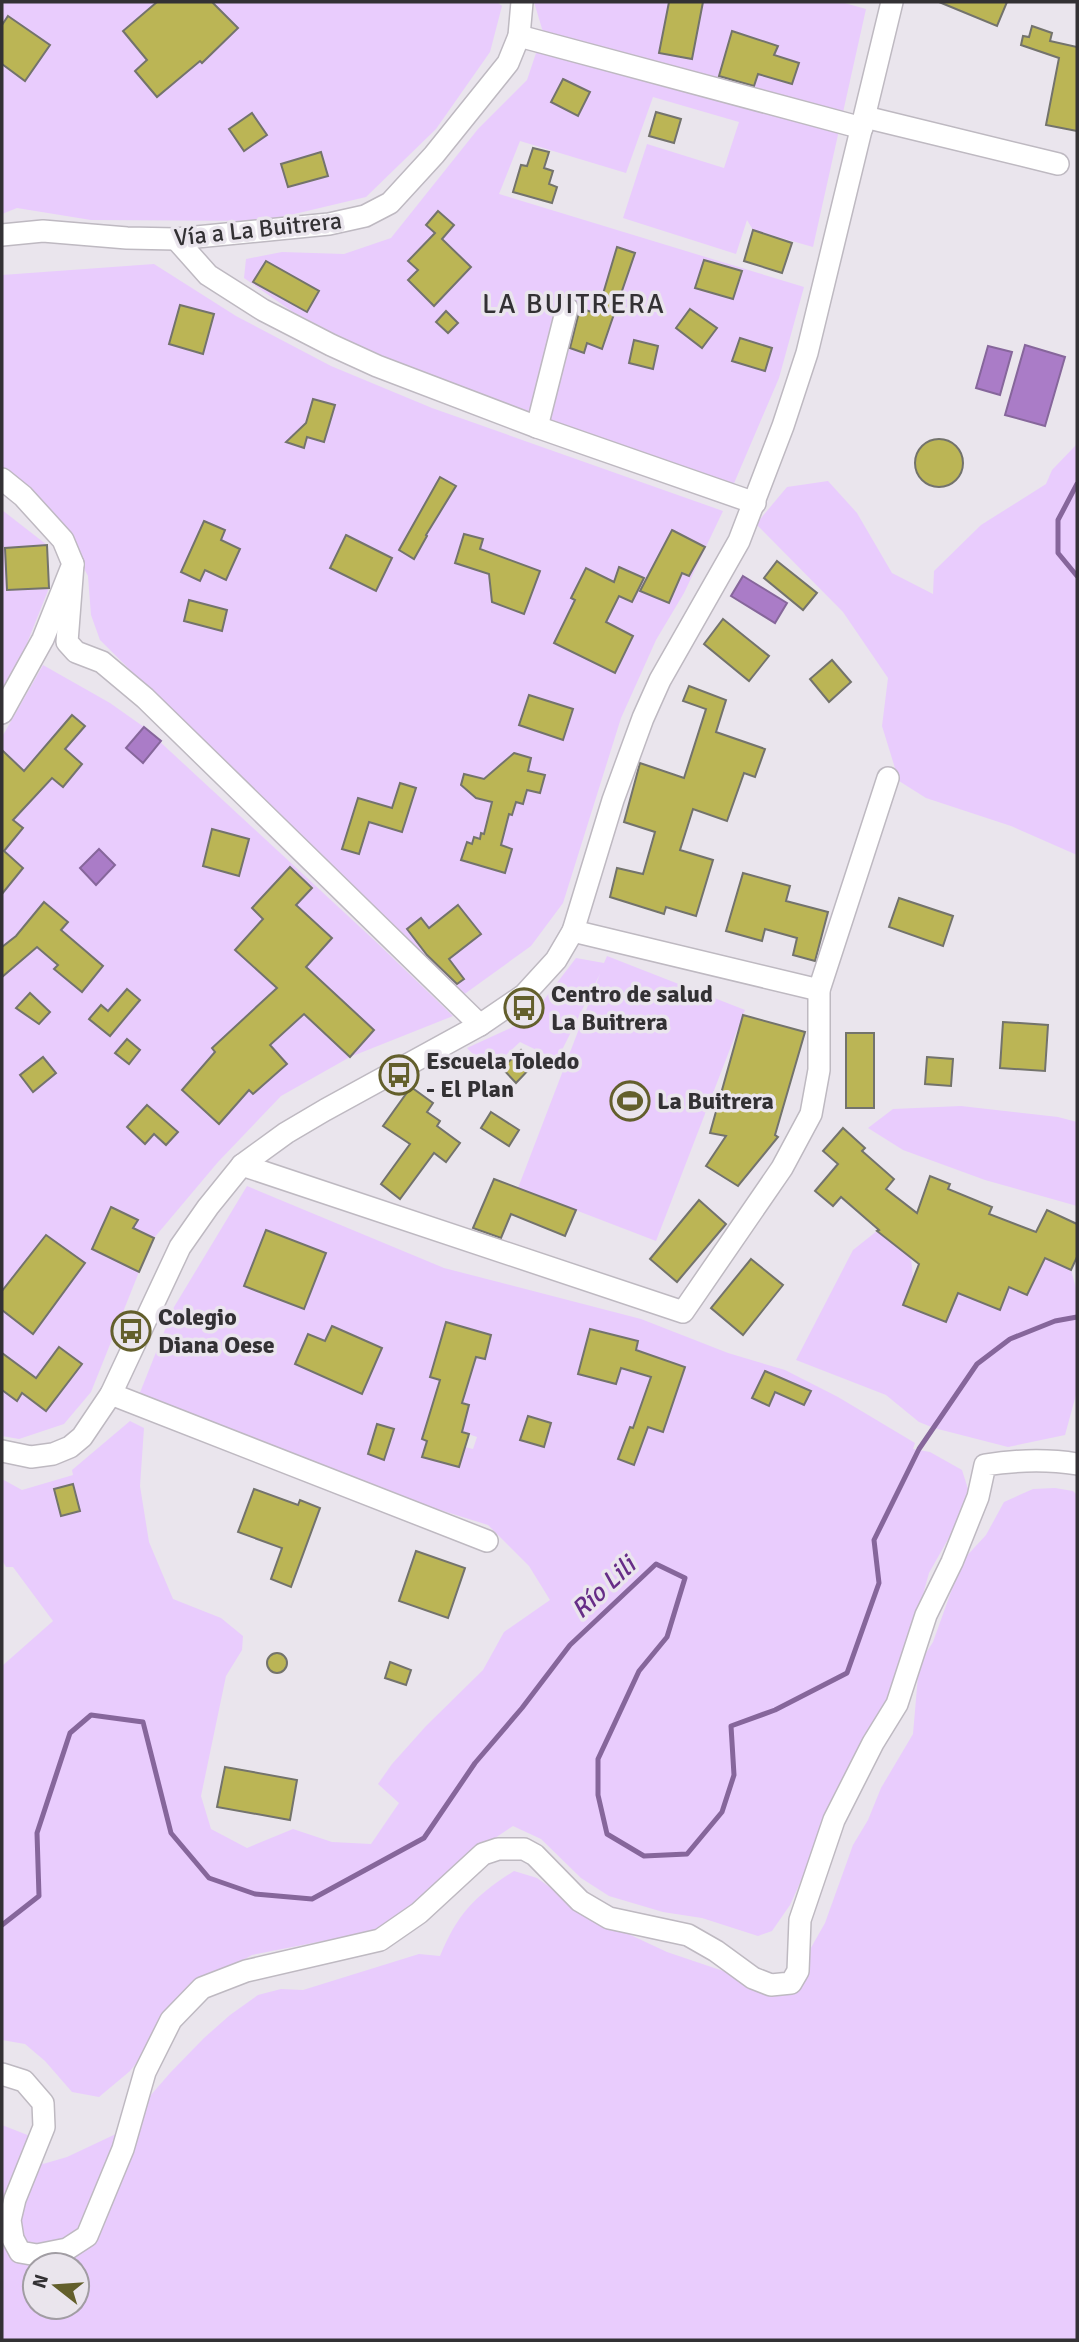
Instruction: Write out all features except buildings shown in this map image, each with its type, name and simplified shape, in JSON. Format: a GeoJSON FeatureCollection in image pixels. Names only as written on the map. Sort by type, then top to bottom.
{"type":"FeatureCollection","features":[{"type":"Feature","properties":{"kind":"street","name":"Vía a La Buitrera"},"geometry":{"type":"LineString","coordinates":[[2,235],[43,231],[176,239],[329,224],[365,216],[390,203],[430,159],[508,63],[519,36],[522,2]]}},
{"type":"Feature","properties":{"kind":"street"},"geometry":{"type":"LineString","coordinates":[[4,1453],[31,1457],[53,1454],[70,1447],[82,1437],[111,1394],[180,1247],[242,1165],[324,1110],[480,1025],[524,995],[556,960],[572,931],[613,800],[643,718],[660,680],[739,541],[755,503],[807,353],[892,2]]}},
{"type":"Feature","properties":{"kind":"street"},"geometry":{"type":"LineString","coordinates":[[519,36],[863,122],[1058,164]]}},
{"type":"Feature","properties":{"kind":"street"},"geometry":{"type":"LineString","coordinates":[[176,239],[208,275],[263,310],[377,366],[537,427],[755,503]]}},
{"type":"Feature","properties":{"kind":"street"},"geometry":{"type":"LineString","coordinates":[[537,427],[568,308]]}},
{"type":"Feature","properties":{"kind":"street"},"geometry":{"type":"LineString","coordinates":[[2,479],[23,496],[63,540],[73,564],[67,642],[76,652],[102,662],[145,698],[480,1025]]}},
{"type":"Feature","properties":{"kind":"street"},"geometry":{"type":"LineString","coordinates":[[2,713],[43,639],[73,564]]}},
{"type":"Feature","properties":{"kind":"street"},"geometry":{"type":"LineString","coordinates":[[242,1165],[683,1312],[782,1168],[810,1114],[819,1070],[819,990],[887,778]]}},
{"type":"Feature","properties":{"kind":"street"},"geometry":{"type":"LineString","coordinates":[[572,931],[819,990]]}},
{"type":"Feature","properties":{"kind":"street"},"geometry":{"type":"LineString","coordinates":[[111,1394],[487,1541]]}},
{"type":"Feature","properties":{"kind":"street"},"geometry":{"type":"LineString","coordinates":[[2,2074],[24,2081],[43,2103],[44,2127],[15,2199],[10,2220],[13,2239],[20,2252],[37,2255],[67,2249],[87,2235],[123,2150],[145,2072],[172,2020],[202,1988],[246,1971],[380,1940],[419,1913],[483,1854],[498,1849],[524,1849],[535,1854],[580,1901],[609,1918],[688,1935],[716,1951],[753,1978],[771,1985],[791,1983],[798,1971],[800,1920],[834,1820],[873,1743],[897,1704],[926,1615],[952,1562],[978,1497],[985,1465],[1013,1460],[1048,1459],[1077,1464]]}},
{"type":"Feature","properties":{"kind":"shaded area"},"geometry":{"type":"Polygon","coordinates":[[[2,2],[497,2],[502,6],[490,52],[436,129],[366,197],[265,221],[91,220],[17,208],[2,214],[2,2]]]}},
{"type":"Feature","properties":{"kind":"shaded area"},"geometry":{"type":"Polygon","coordinates":[[[534,2],[841,2],[866,9],[813,247],[753,230],[747,220],[736,254],[623,218],[647,144],[724,168],[739,122],[653,97],[626,173],[520,141],[499,194],[804,287],[779,378],[732,488],[438,381],[360,347],[293,312],[244,278],[246,259],[282,252],[344,254],[391,238],[478,129],[527,80],[543,32],[534,2]]]}},
{"type":"Feature","properties":{"kind":"shaded area"},"geometry":{"type":"Polygon","coordinates":[[[154,264],[236,316],[331,366],[432,408],[723,511],[684,593],[656,640],[621,718],[563,903],[531,946],[459,998],[100,640],[91,615],[88,576],[68,538],[2,469],[2,275],[154,264]]]}},
{"type":"Feature","properties":{"kind":"shaded area"},"geometry":{"type":"Polygon","coordinates":[[[1025,345],[1065,357],[1045,426],[1005,415],[1025,345]]]}},
{"type":"Feature","properties":{"kind":"shaded area"},"geometry":{"type":"Polygon","coordinates":[[[988,346],[1012,352],[1000,395],[976,388],[988,346]]]}},
{"type":"Feature","properties":{"kind":"shaded area"},"geometry":{"type":"Polygon","coordinates":[[[1077,444],[1077,855],[1011,826],[926,798],[899,781],[882,726],[888,678],[843,612],[756,524],[787,487],[828,481],[857,513],[892,573],[933,594],[934,571],[981,525],[1046,484],[1052,470],[1077,444]]]}},
{"type":"Feature","properties":{"kind":"shaded area"},"geometry":{"type":"Polygon","coordinates":[[[2,510],[47,545],[49,588],[14,676],[2,692],[2,510]]]}},
{"type":"Feature","properties":{"kind":"shaded area"},"geometry":{"type":"Polygon","coordinates":[[[743,576],[787,603],[775,623],[731,596],[743,576]]]}},
{"type":"Feature","properties":{"kind":"shaded area"},"geometry":{"type":"Polygon","coordinates":[[[43,665],[110,703],[144,727],[453,1016],[350,1057],[281,1096],[218,1162],[154,1238],[91,1392],[64,1424],[19,1439],[2,1436],[2,737],[43,665]]]}},
{"type":"Feature","properties":{"kind":"shaded area"},"geometry":{"type":"Polygon","coordinates":[[[144,727],[161,741],[143,763],[126,748],[144,727]]]}},
{"type":"Feature","properties":{"kind":"shaded area"},"geometry":{"type":"Polygon","coordinates":[[[99,849],[115,865],[96,885],[80,868],[99,849]]]}},
{"type":"Feature","properties":{"kind":"shaded area","name":"La Buitrera"},"geometry":{"type":"Polygon","coordinates":[[[607,956],[745,1010],[656,1241],[518,1188],[600,974],[557,1060],[520,1042],[489,1071],[467,1048],[517,1025],[543,1001],[576,958],[604,963],[607,956]]]}},
{"type":"Feature","properties":{"kind":"shaded area"},"geometry":{"type":"Polygon","coordinates":[[[961,1106],[1058,1117],[1077,1122],[1077,1206],[985,1180],[903,1150],[868,1128],[893,1109],[961,1106]]]}},
{"type":"Feature","properties":{"kind":"shaded area"},"geometry":{"type":"Polygon","coordinates":[[[247,1186],[444,1268],[641,1319],[728,1353],[785,1370],[838,1397],[915,1443],[913,1449],[930,1452],[962,1470],[968,1489],[960,1518],[929,1573],[899,1681],[851,1760],[837,1802],[790,1905],[772,1931],[758,1936],[702,1918],[663,1912],[609,1896],[581,1878],[541,1839],[513,1826],[477,1850],[375,1935],[323,1941],[252,1955],[199,1985],[130,2071],[99,2097],[72,2092],[45,2061],[25,2044],[2,2040],[2,1666],[53,1621],[13,1567],[6,1567],[2,1560],[2,1479],[22,1490],[73,1475],[72,1470],[130,1421],[144,1428],[140,1486],[149,1542],[173,1599],[221,1618],[243,1636],[242,1650],[226,1676],[201,1796],[211,1829],[247,1848],[293,1829],[332,1842],[371,1844],[399,1803],[378,1784],[392,1764],[483,1670],[504,1632],[550,1600],[529,1566],[488,1525],[405,1499],[139,1395],[174,1307],[247,1186]],[[446,1322],[430,1377],[467,1387],[471,1374],[459,1370],[463,1353],[485,1359],[491,1335],[446,1322]],[[436,1395],[422,1439],[427,1441],[422,1457],[459,1467],[465,1447],[473,1449],[477,1437],[462,1432],[469,1405],[436,1395]]]}},
{"type":"Feature","properties":{"kind":"shaded area"},"geometry":{"type":"Polygon","coordinates":[[[877,1231],[911,1257],[913,1279],[903,1305],[946,1322],[975,1251],[1018,1269],[1009,1287],[1026,1295],[1045,1258],[1071,1270],[1077,1292],[1077,1391],[1065,1435],[1008,1447],[934,1428],[919,1422],[886,1395],[796,1360],[853,1250],[877,1231]]]}},
{"type":"Feature","properties":{"kind":"shaded area"},"geometry":{"type":"Polygon","coordinates":[[[1055,1488],[1073,1491],[1077,1495],[1077,2340],[2,2340],[2,2125],[30,2136],[43,2164],[67,2157],[118,2133],[204,2038],[258,1995],[281,1989],[303,1990],[419,1954],[440,1956],[454,1928],[469,1907],[514,1871],[537,1878],[592,1917],[667,1952],[738,1976],[782,1980],[808,1953],[825,1923],[853,1845],[868,1820],[881,1788],[913,1734],[919,1664],[933,1642],[962,1561],[986,1535],[1004,1502],[1033,1489],[1055,1488]]]}},
{"type":"Feature","properties":{"kind":"waterway","name":"Río Lili"},"geometry":{"type":"LineString","coordinates":[[1077,484],[1058,520],[1058,553],[1077,576]]}},
{"type":"Feature","properties":{"kind":"waterway","name":"Río Lili"},"geometry":{"type":"LineString","coordinates":[[2,1925],[39,1896],[37,1833],[70,1733],[91,1715],[143,1722],[171,1833],[209,1878],[255,1894],[312,1899],[424,1838],[475,1763],[522,1708],[570,1645],[656,1564],[685,1578],[667,1637],[639,1671],[598,1759],[598,1795],[607,1834],[644,1856],[687,1854],[722,1812],[734,1775],[731,1726],[775,1710],[847,1673],[879,1583],[874,1540],[919,1449],[977,1364],[1010,1339],[1055,1321],[1077,1317]]}},
{"type":"Feature","properties":{"kind":"place","name":"Centro de salud La Buitrera"},"geometry":{"type":"Point","coordinates":[524,1008]}},
{"type":"Feature","properties":{"kind":"place","name":"Escuela Toledo - El Plan"},"geometry":{"type":"Point","coordinates":[399,1075]}},
{"type":"Feature","properties":{"kind":"place","name":"La Buitrera"},"geometry":{"type":"Point","coordinates":[630,1101]}},
{"type":"Feature","properties":{"kind":"place","name":"Colegio Diana Oese"},"geometry":{"type":"Point","coordinates":[131,1331]}},
{"type":"Feature","properties":{"kind":"district","name":"LA BUITRERA"},"geometry":{"type":"Point","coordinates":[574,303]}}]}
